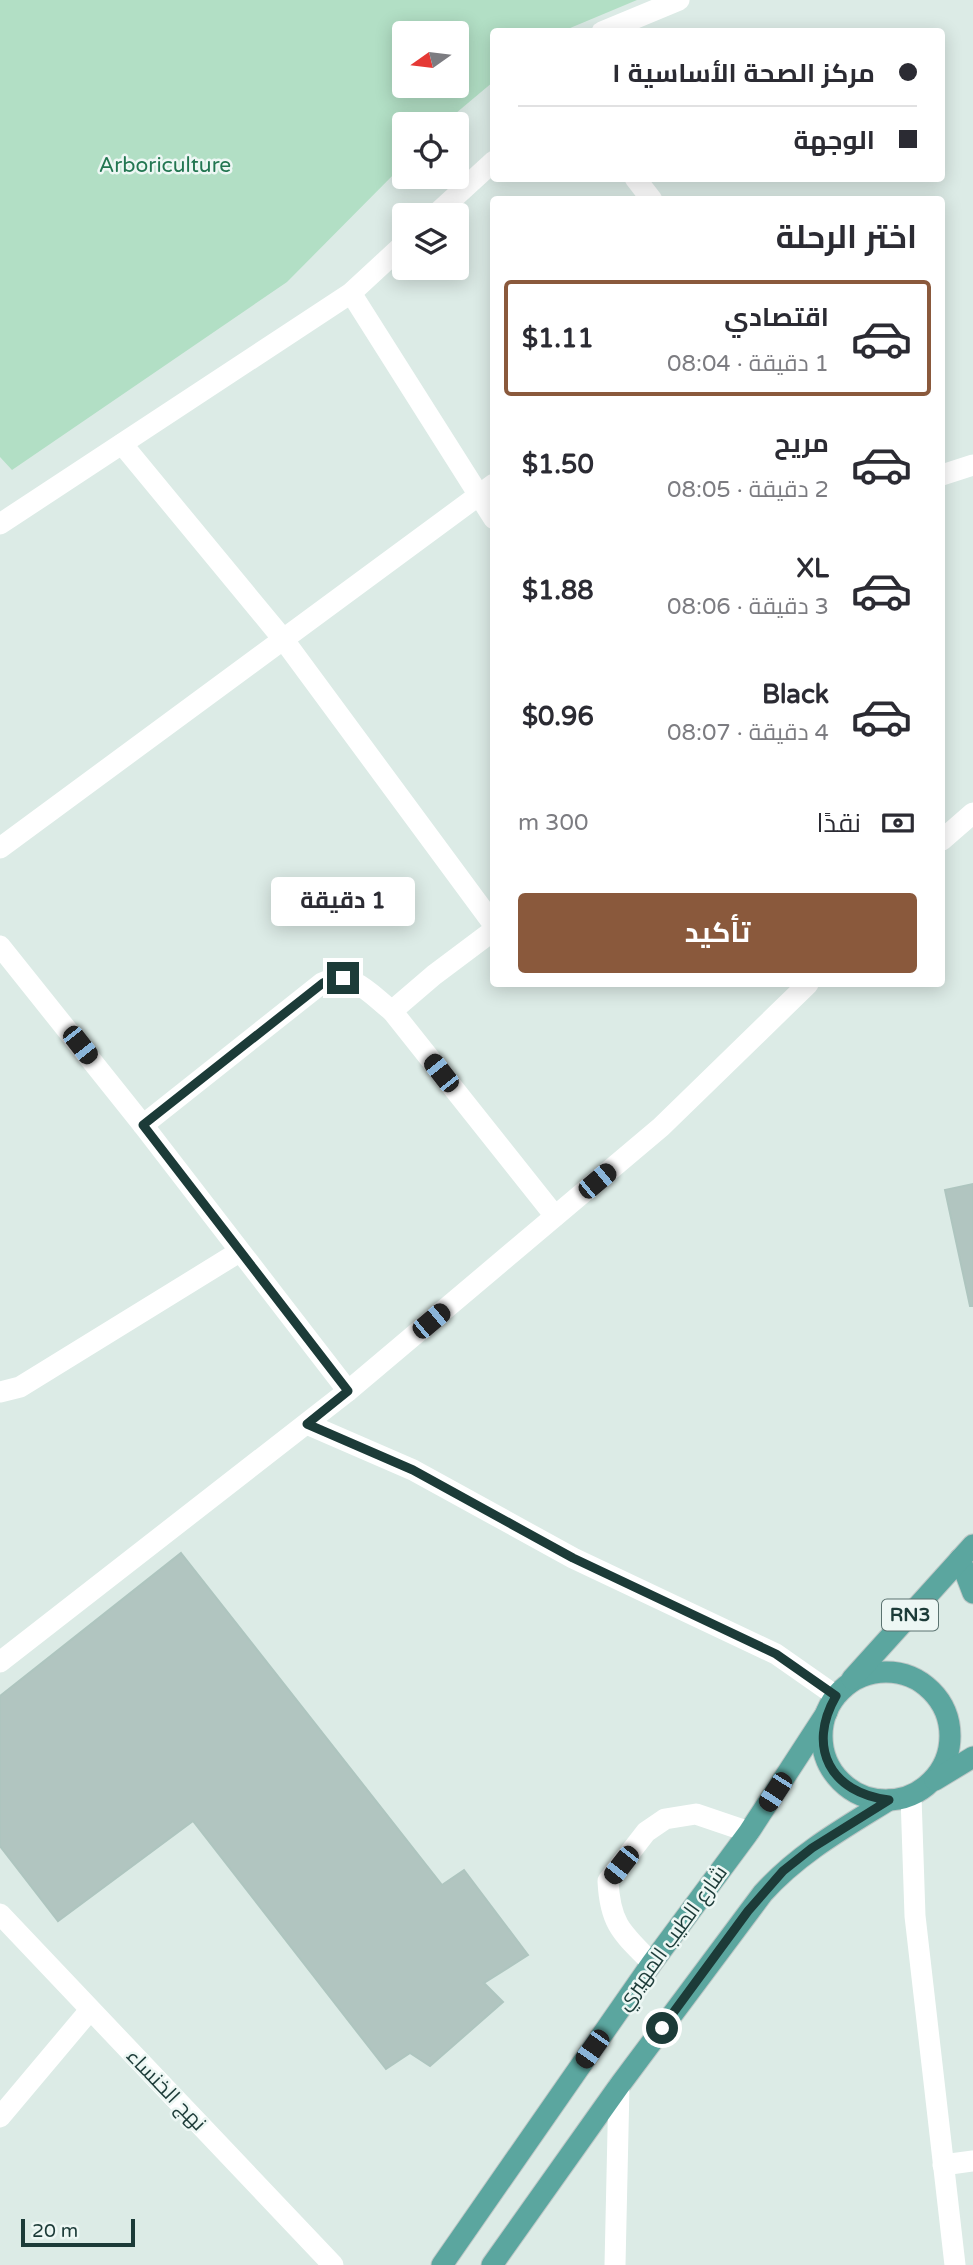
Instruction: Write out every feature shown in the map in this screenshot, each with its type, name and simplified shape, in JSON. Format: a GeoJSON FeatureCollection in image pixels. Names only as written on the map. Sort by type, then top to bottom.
{"type":"FeatureCollection","features":[{"type":"Feature","properties":{"kind":"main road","name":"RN3"},"geometry":{"type":"LineString","coordinates":[[837,1698],[967,1552]]}},
{"type":"Feature","properties":{"kind":"main road"},"geometry":{"type":"LineString","coordinates":[[967,1552],[973,1594]]}},
{"type":"Feature","properties":{"kind":"main road"},"geometry":{"type":"LineString","coordinates":[[930,1783],[943,1766],[950,1746],[950,1724],[942,1704],[929,1688],[911,1677],[890,1672],[870,1674],[837,1698],[823,1733],[825,1754],[835,1773],[849,1788],[869,1797],[889,1800],[911,1796],[973,1757]]}},
{"type":"Feature","properties":{"kind":"main road","name":"شارع الطيب المهيري"},"geometry":{"type":"LineString","coordinates":[[442,2265],[652,1963],[749,1832],[837,1698]]}},
{"type":"Feature","properties":{"kind":"main road"},"geometry":{"type":"LineString","coordinates":[[492,2265],[619,2085],[748,1911],[783,1871],[812,1848],[889,1800]]}},
{"type":"Feature","properties":{"kind":"street"},"geometry":{"type":"LineString","coordinates":[[612,28],[678,0]]}},
{"type":"Feature","properties":{"kind":"street"},"geometry":{"type":"LineString","coordinates":[[448,203],[490,165]]}},
{"type":"Feature","properties":{"kind":"street"},"geometry":{"type":"LineString","coordinates":[[638,182],[649,196]]}},
{"type":"Feature","properties":{"kind":"street"},"geometry":{"type":"LineString","coordinates":[[0,524],[352,293],[392,255]]}},
{"type":"Feature","properties":{"kind":"street"},"geometry":{"type":"LineString","coordinates":[[0,848],[486,489],[352,293]]}},
{"type":"Feature","properties":{"kind":"street"},"geometry":{"type":"LineString","coordinates":[[122,444],[283,639],[490,920]]}},
{"type":"Feature","properties":{"kind":"street"},"geometry":{"type":"LineString","coordinates":[[945,474],[973,465]]}},
{"type":"Feature","properties":{"kind":"street"},"geometry":{"type":"LineString","coordinates":[[945,837],[973,813]]}},
{"type":"Feature","properties":{"kind":"street"},"geometry":{"type":"LineString","coordinates":[[392,1011],[490,933]]}},
{"type":"Feature","properties":{"kind":"street"},"geometry":{"type":"LineString","coordinates":[[0,946],[143,1125],[348,1391]]}},
{"type":"Feature","properties":{"kind":"street"},"geometry":{"type":"LineString","coordinates":[[143,1125],[323,983],[335,977],[352,980],[392,1011],[555,1216]]}},
{"type":"Feature","properties":{"kind":"street"},"geometry":{"type":"LineString","coordinates":[[0,1662],[348,1391],[661,1127],[797,988]]}},
{"type":"Feature","properties":{"kind":"street"},"geometry":{"type":"LineString","coordinates":[[0,1392],[20,1387],[239,1252]]}},
{"type":"Feature","properties":{"kind":"street"},"geometry":{"type":"LineString","coordinates":[[307,1424],[413,1470],[573,1558],[776,1654],[837,1698]]}},
{"type":"Feature","properties":{"kind":"street"},"geometry":{"type":"LineString","coordinates":[[911,1796],[915,1916],[955,2265]]}},
{"type":"Feature","properties":{"kind":"street"},"geometry":{"type":"LineString","coordinates":[[652,1963],[624,1935],[609,1907],[608,1881],[646,1832],[665,1819],[696,1814],[749,1832]]}},
{"type":"Feature","properties":{"kind":"street","name":"نهج الخنساء"},"geometry":{"type":"LineString","coordinates":[[0,1914],[333,2265]]}},
{"type":"Feature","properties":{"kind":"street"},"geometry":{"type":"LineString","coordinates":[[0,2117],[90,2010]]}},
{"type":"Feature","properties":{"kind":"street"},"geometry":{"type":"LineString","coordinates":[[615,2265],[619,2085]]}},
{"type":"Feature","properties":{"kind":"street"},"geometry":{"type":"LineString","coordinates":[[943,2165],[973,2161]]}},
{"type":"Feature","properties":{"kind":"green space","name":"Arboriculture"},"geometry":{"type":"Polygon","coordinates":[[[0,0],[637,0],[570,28],[490,28],[490,85],[457,112],[392,112],[392,176],[287,282],[12,470],[0,457],[0,0]]]}},
{"type":"Feature","properties":{"kind":"building"},"geometry":{"type":"Polygon","coordinates":[[[973,1184],[973,1306],[970,1306],[945,1190],[973,1184]]]}},
{"type":"Feature","properties":{"kind":"building"},"geometry":{"type":"Polygon","coordinates":[[[181,1553],[442,1885],[464,1870],[528,1955],[484,1983],[503,2002],[430,2066],[410,2053],[386,2069],[193,1821],[58,1921],[0,1846],[0,1696],[181,1553]]]}},
{"type":"Feature","properties":{"kind":"route"},"geometry":{"type":"LineString","coordinates":[[343,978],[335,977],[323,983],[143,1125],[348,1391],[307,1424],[413,1470],[573,1558],[776,1654],[836,1696],[827,1712],[823,1733],[825,1754],[835,1773],[849,1788],[869,1797],[889,1800],[812,1848],[783,1871],[748,1911],[662,2028]]}}]}
